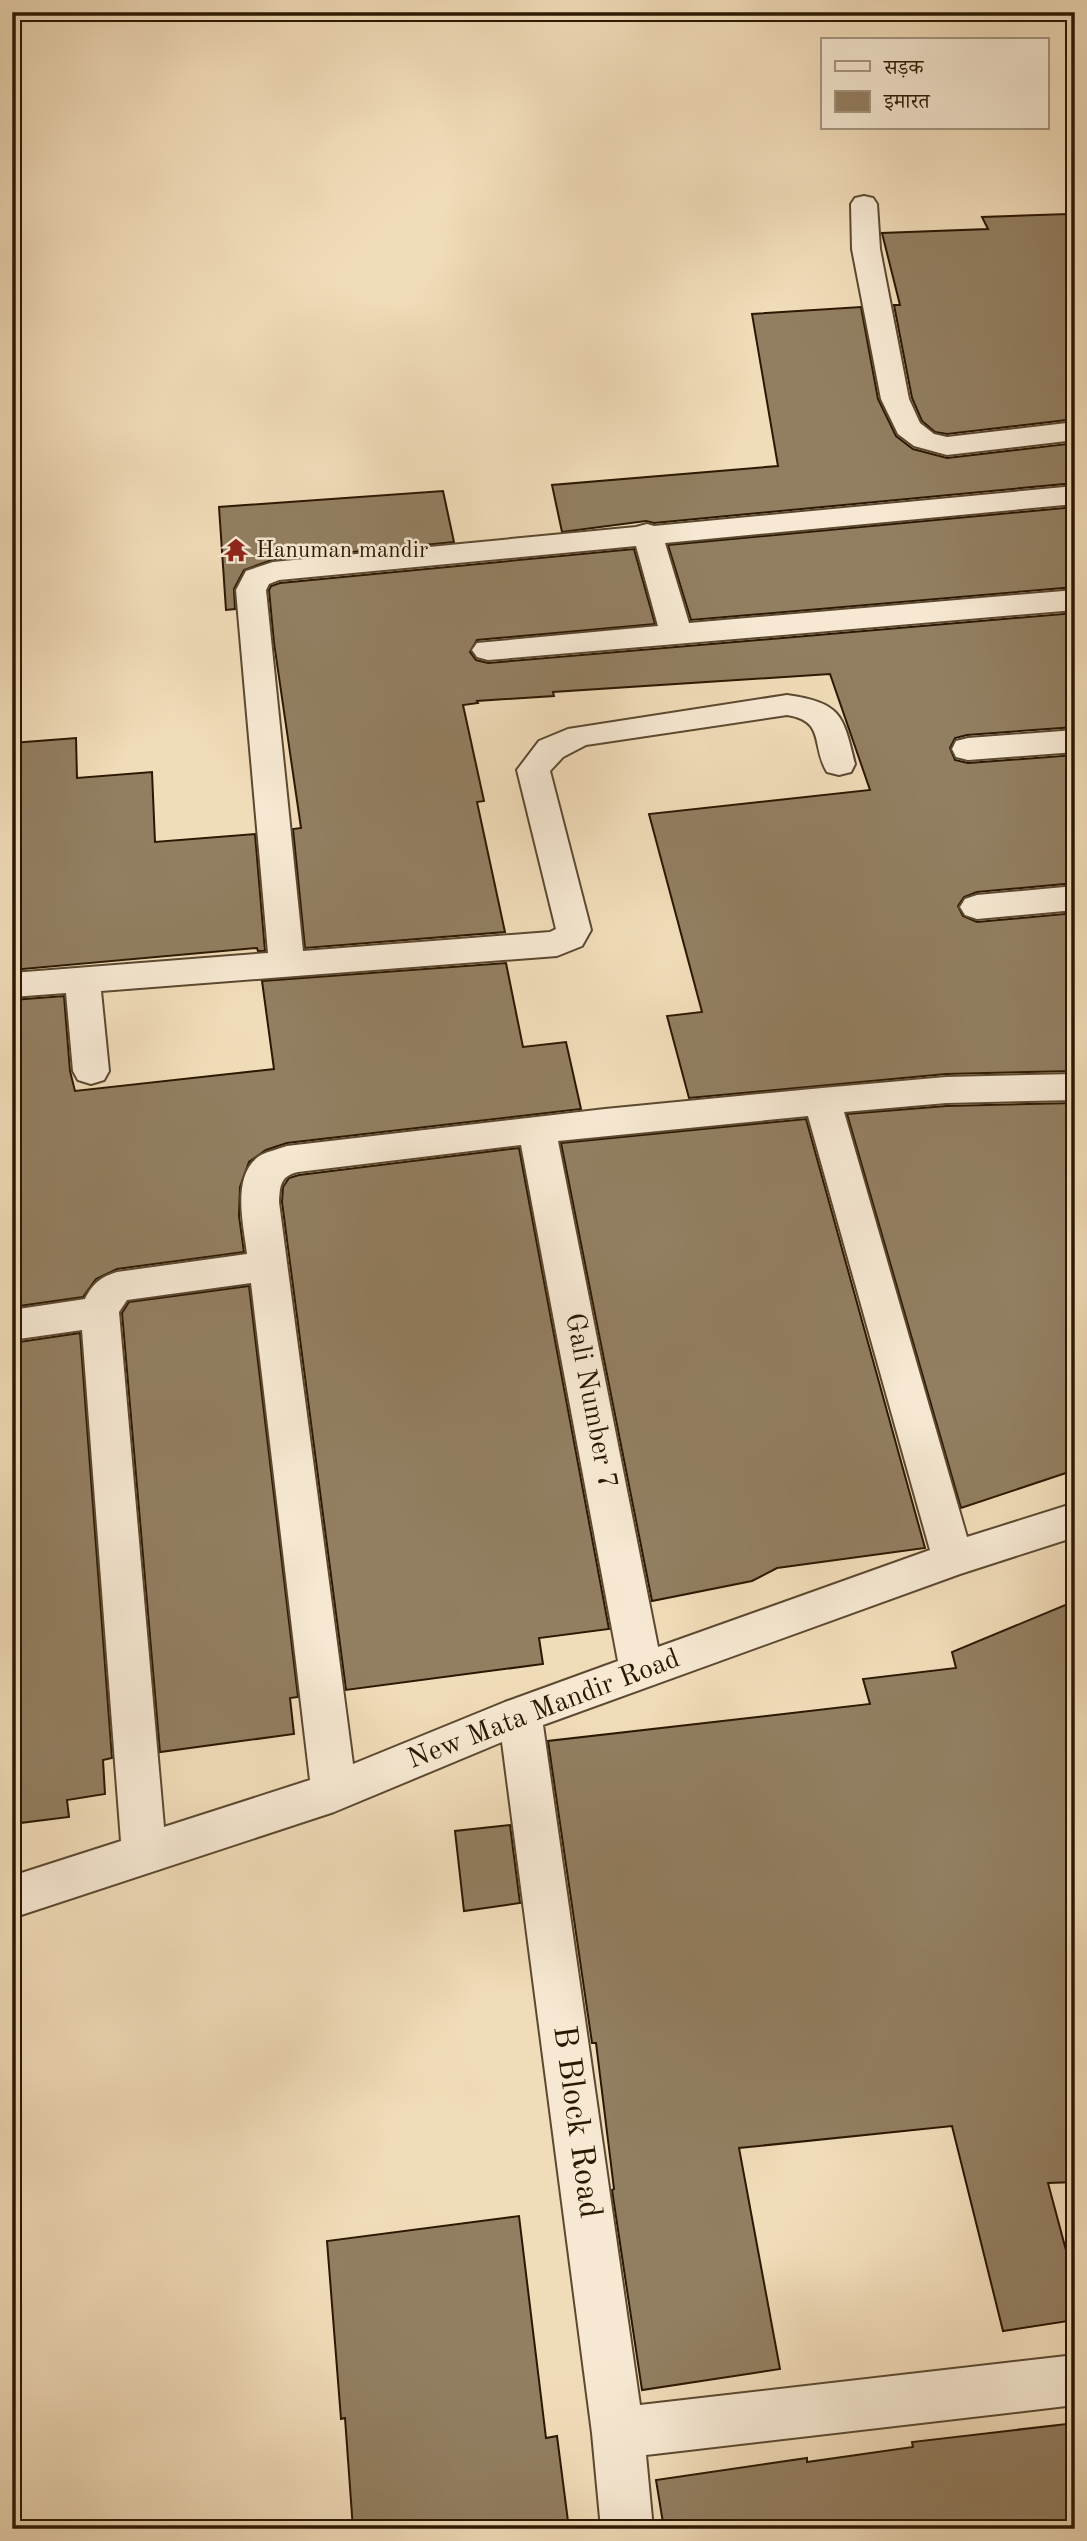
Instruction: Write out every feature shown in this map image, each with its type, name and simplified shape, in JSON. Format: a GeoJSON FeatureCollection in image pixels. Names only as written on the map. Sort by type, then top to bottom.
{"type":"FeatureCollection","features":[{"type":"Feature","properties":{"kind":"street"},"geometry":{"type":"LineString","coordinates":[[864,204],[866,249],[895,399],[908,428],[924,440],[947,446],[1075,431]]}},
{"type":"Feature","properties":{"kind":"street"},"geometry":{"type":"LineString","coordinates":[[287,966],[251,590],[257,579],[273,571],[647,533],[1075,495]]}},
{"type":"Feature","properties":{"kind":"street"},"geometry":{"type":"LineString","coordinates":[[647,533],[676,633]]}},
{"type":"Feature","properties":{"kind":"street"},"geometry":{"type":"LineString","coordinates":[[488,650],[1075,600]]}},
{"type":"Feature","properties":{"kind":"street"},"geometry":{"type":"LineString","coordinates":[[12,985],[557,944],[570,937],[574,930],[533,770],[551,749],[579,736],[787,705],[812,708],[828,720],[839,764]]}},
{"type":"Feature","properties":{"kind":"street"},"geometry":{"type":"LineString","coordinates":[[968,749],[1075,741]]}},
{"type":"Feature","properties":{"kind":"street"},"geometry":{"type":"LineString","coordinates":[[977,907],[1075,898]]}},
{"type":"Feature","properties":{"kind":"street"},"geometry":{"type":"LineString","coordinates":[[82,979],[91,1071]]}},
{"type":"Feature","properties":{"kind":"street"},"geometry":{"type":"LineString","coordinates":[[334,1791],[260,1202],[261,1180],[266,1170],[278,1162],[537,1130],[946,1090],[1075,1087]]}},
{"type":"Feature","properties":{"kind":"street"},"geometry":{"type":"LineString","coordinates":[[822,1101],[953,1559]]}},
{"type":"Feature","properties":{"kind":"street","name":"Gali Number 7"},"geometry":{"type":"LineString","coordinates":[[537,1130],[642,1672]]}},
{"type":"Feature","properties":{"kind":"street"},"geometry":{"type":"LineString","coordinates":[[144,1852],[100,1312],[106,1296],[117,1287],[269,1266]]}},
{"type":"Feature","properties":{"kind":"street"},"geometry":{"type":"LineString","coordinates":[[12,1325],[100,1312]]}},
{"type":"Feature","properties":{"kind":"street","name":"New Mata Mandir Road"},"geometry":{"type":"LineString","coordinates":[[12,1896],[334,1791],[520,1715],[953,1559],[1075,1520]]}},
{"type":"Feature","properties":{"kind":"street","name":"B Block Road"},"geometry":{"type":"LineString","coordinates":[[520,1715],[618,2433],[627,2529]]}},
{"type":"Feature","properties":{"kind":"street"},"geometry":{"type":"LineString","coordinates":[[618,2433],[1075,2380]]}},
{"type":"Feature","properties":{"kind":"building"},"geometry":{"type":"Polygon","coordinates":[[[1068,214],[1075,234],[1075,419],[947,434],[935,432],[922,421],[912,398],[894,305],[900,305],[882,233],[988,229],[982,217],[1068,214]]]}},
{"type":"Feature","properties":{"kind":"building"},"geometry":{"type":"Polygon","coordinates":[[[861,307],[878,399],[896,436],[913,449],[947,458],[1075,443],[1075,483],[654,523],[646,521],[562,532],[552,485],[778,466],[752,314],[861,307]]]}},
{"type":"Feature","properties":{"kind":"building"},"geometry":{"type":"Polygon","coordinates":[[[443,491],[454,542],[272,560],[244,570],[234,589],[235,609],[226,610],[219,507],[443,491]]]}},
{"type":"Feature","properties":{"kind":"building"},"geometry":{"type":"Polygon","coordinates":[[[1075,507],[1075,587],[691,620],[668,545],[1075,507]]]}},
{"type":"Feature","properties":{"kind":"building"},"geometry":{"type":"Polygon","coordinates":[[[634,549],[655,624],[477,640],[470,652],[476,660],[488,663],[1075,613],[1075,727],[967,735],[955,738],[950,748],[955,760],[968,763],[1075,755],[1075,883],[977,892],[964,897],[958,906],[963,916],[977,922],[1075,913],[1075,1071],[946,1074],[689,1098],[667,1016],[702,1012],[649,814],[870,790],[830,674],[553,692],[554,696],[477,701],[478,703],[463,705],[484,801],[477,802],[505,932],[305,948],[293,829],[301,828],[274,643],[269,590],[271,586],[634,549]]]}},
{"type":"Feature","properties":{"kind":"building"},"geometry":{"type":"Polygon","coordinates":[[[76,738],[77,778],[152,772],[155,842],[255,834],[265,951],[258,951],[257,948],[12,970],[12,743],[76,738]]]}},
{"type":"Feature","properties":{"kind":"building"},"geometry":{"type":"Polygon","coordinates":[[[506,963],[523,1047],[566,1042],[581,1109],[287,1143],[266,1150],[249,1162],[240,1187],[239,1216],[244,1252],[117,1269],[96,1279],[83,1297],[12,1307],[12,1000],[64,996],[70,1071],[75,1091],[274,1069],[262,981],[506,963]]]}},
{"type":"Feature","properties":{"kind":"building"},"geometry":{"type":"Polygon","coordinates":[[[1075,1103],[1075,1470],[961,1508],[847,1114],[946,1106],[1075,1103]]]}},
{"type":"Feature","properties":{"kind":"building"},"geometry":{"type":"Polygon","coordinates":[[[806,1119],[925,1548],[777,1568],[752,1581],[652,1601],[561,1143],[806,1119]]]}},
{"type":"Feature","properties":{"kind":"building"},"geometry":{"type":"Polygon","coordinates":[[[519,1148],[609,1629],[539,1638],[543,1664],[346,1690],[282,1202],[283,1187],[289,1178],[299,1175],[519,1148]]]}},
{"type":"Feature","properties":{"kind":"building"},"geometry":{"type":"Polygon","coordinates":[[[249,1286],[298,1697],[290,1698],[294,1734],[160,1752],[122,1313],[129,1302],[249,1286]]]}},
{"type":"Feature","properties":{"kind":"building"},"geometry":{"type":"Polygon","coordinates":[[[80,1333],[112,1758],[103,1760],[105,1794],[67,1800],[69,1817],[12,1824],[12,1343],[80,1333]]]}},
{"type":"Feature","properties":{"kind":"building"},"geometry":{"type":"Polygon","coordinates":[[[1075,1601],[1075,2182],[1048,2183],[1075,2284],[1075,2320],[1003,2331],[952,2126],[739,2148],[780,2369],[642,2390],[612,2190],[596,2043],[592,2043],[548,1741],[870,1704],[863,1679],[956,1668],[952,1652],[1075,1601]]]}},
{"type":"Feature","properties":{"kind":"building"},"geometry":{"type":"Polygon","coordinates":[[[510,1825],[520,1903],[464,1911],[455,1831],[510,1825]]]}},
{"type":"Feature","properties":{"kind":"building"},"geometry":{"type":"Polygon","coordinates":[[[519,2216],[546,2438],[557,2436],[569,2529],[353,2529],[327,2241],[519,2216]]]}},
{"type":"Feature","properties":{"kind":"building"},"geometry":{"type":"Polygon","coordinates":[[[1075,2423],[1075,2529],[664,2529],[656,2480],[807,2458],[807,2462],[913,2447],[912,2442],[1075,2423]]]}},
{"type":"Feature","properties":{"kind":"place","name":"Hanuman mandir"},"geometry":{"type":"Point","coordinates":[236,550]}}]}
